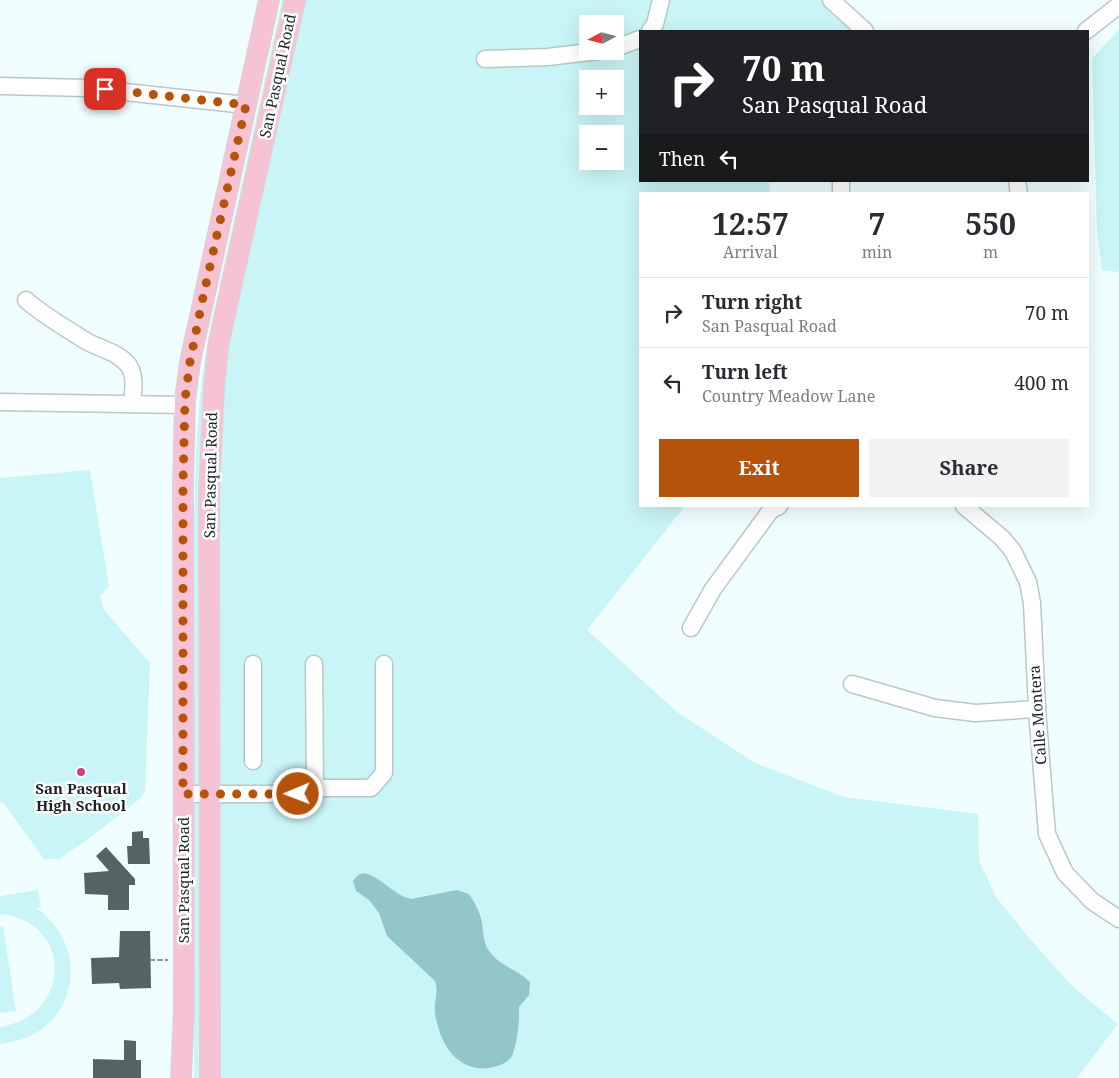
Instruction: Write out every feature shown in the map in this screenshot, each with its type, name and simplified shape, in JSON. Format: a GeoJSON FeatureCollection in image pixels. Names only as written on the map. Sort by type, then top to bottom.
{"type":"FeatureCollection","features":[{"type":"Feature","properties":{"kind":"main road","name":"San Pasqual Road"},"geometry":{"type":"LineString","coordinates":[[182,1078],[184,1008],[183,484],[185,405],[190,362],[202,302],[269,0]]}},
{"type":"Feature","properties":{"kind":"main road","name":"San Pasqual Road"},"geometry":{"type":"LineString","coordinates":[[210,1078],[209,484],[214,388],[218,347],[295,0]]}},
{"type":"Feature","properties":{"kind":"street"},"geometry":{"type":"LineString","coordinates":[[651,30],[655,24],[660,0]]}},
{"type":"Feature","properties":{"kind":"street"},"geometry":{"type":"LineString","coordinates":[[831,0],[864,30]]}},
{"type":"Feature","properties":{"kind":"street"},"geometry":{"type":"LineString","coordinates":[[1087,30],[1119,6]]}},
{"type":"Feature","properties":{"kind":"street"},"geometry":{"type":"LineString","coordinates":[[624,45],[639,39]]}},
{"type":"Feature","properties":{"kind":"street"},"geometry":{"type":"LineString","coordinates":[[485,59],[548,57],[579,53]]}},
{"type":"Feature","properties":{"kind":"street"},"geometry":{"type":"LineString","coordinates":[[0,86],[97,88],[246,105]]}},
{"type":"Feature","properties":{"kind":"street"},"geometry":{"type":"LineString","coordinates":[[26,300],[37,310],[88,342],[118,356],[128,366],[133,376],[132,404]]}},
{"type":"Feature","properties":{"kind":"street"},"geometry":{"type":"LineString","coordinates":[[0,402],[185,405]]}},
{"type":"Feature","properties":{"kind":"street"},"geometry":{"type":"LineString","coordinates":[[691,628],[713,589],[771,510],[777,507]]}},
{"type":"Feature","properties":{"kind":"street","name":"Calle Montera"},"geometry":{"type":"LineString","coordinates":[[965,507],[1002,538],[1028,582],[1032,602],[1037,709],[1047,834],[1065,873],[1092,901],[1119,919]]}},
{"type":"Feature","properties":{"kind":"street"},"geometry":{"type":"LineString","coordinates":[[253,664],[253,761]]}},
{"type":"Feature","properties":{"kind":"street"},"geometry":{"type":"LineString","coordinates":[[314,664],[315,788]]}},
{"type":"Feature","properties":{"kind":"street"},"geometry":{"type":"LineString","coordinates":[[183,794],[298,794],[315,788],[370,788],[384,773],[384,664]]}},
{"type":"Feature","properties":{"kind":"street"},"geometry":{"type":"LineString","coordinates":[[852,684],[935,708],[975,713],[1037,709]]}},
{"type":"Feature","properties":{"kind":"path"},"geometry":{"type":"LineString","coordinates":[[150,960],[168,960]]}},
{"type":"Feature","properties":{"kind":"shaded area"},"geometry":{"type":"Polygon","coordinates":[[[282,0],[831,0],[864,30],[639,30],[639,182],[769,182],[770,192],[639,192],[639,507],[684,507],[587,630],[677,712],[755,763],[844,797],[978,814],[979,861],[996,897],[1071,985],[1118,1024],[1077,1078],[194,1078],[194,517],[201,389],[208,339],[282,0]]]}},
{"type":"Feature","properties":{"kind":"shaded area"},"geometry":{"type":"Polygon","coordinates":[[[1119,29],[1119,272],[1102,270],[1097,228],[1092,59],[1119,29]]]}},
{"type":"Feature","properties":{"kind":"shaded area"},"geometry":{"type":"Polygon","coordinates":[[[90,470],[109,586],[100,596],[104,610],[150,663],[145,790],[142,797],[91,837],[59,859],[44,859],[2,801],[0,803],[0,478],[90,470]]]}},
{"type":"Feature","properties":{"kind":"shaded area"},"geometry":{"type":"Polygon","coordinates":[[[364,873],[411,899],[457,890],[469,894],[481,918],[487,948],[499,961],[530,982],[529,995],[519,1007],[517,1039],[512,1056],[508,1061],[492,1068],[476,1068],[461,1062],[450,1051],[438,1028],[436,1019],[437,989],[435,981],[387,936],[379,913],[369,900],[356,891],[353,881],[358,875],[364,873]]]}},
{"type":"Feature","properties":{"kind":"shaded area"},"geometry":{"type":"Polygon","coordinates":[[[38,890],[41,907],[36,908],[50,920],[61,934],[67,950],[71,966],[70,983],[65,1000],[56,1015],[43,1028],[22,1039],[0,1044],[0,1027],[24,1019],[41,1005],[52,988],[55,968],[51,949],[41,932],[24,920],[0,914],[0,896],[38,890]]]}},
{"type":"Feature","properties":{"kind":"shaded area"},"geometry":{"type":"Polygon","coordinates":[[[0,927],[3,927],[16,1011],[0,1013],[0,927]]]}},
{"type":"Feature","properties":{"kind":"building"},"geometry":{"type":"Polygon","coordinates":[[[143,831],[143,838],[149,838],[150,864],[128,864],[127,846],[132,846],[132,832],[143,831]]]}},
{"type":"Feature","properties":{"kind":"building"},"geometry":{"type":"Polygon","coordinates":[[[106,847],[135,879],[135,885],[129,885],[129,910],[108,910],[108,895],[85,894],[84,873],[109,871],[96,856],[106,847]]]}},
{"type":"Feature","properties":{"kind":"building"},"geometry":{"type":"Polygon","coordinates":[[[120,931],[150,931],[151,988],[120,989],[119,983],[92,984],[91,958],[119,957],[120,931]]]}},
{"type":"Feature","properties":{"kind":"building"},"geometry":{"type":"Polygon","coordinates":[[[124,1040],[136,1041],[136,1060],[141,1060],[141,1078],[93,1078],[93,1059],[124,1060],[124,1040]]]}},
{"type":"Feature","properties":{"kind":"place","name":"San Pasqual High School"},"geometry":{"type":"Point","coordinates":[81,772]}},
{"type":"Feature","properties":{"kind":"route"},"geometry":{"type":"LineString","coordinates":[[105,89],[246,105],[202,302],[190,362],[185,400],[183,484],[183,794],[298,794]]}}]}
